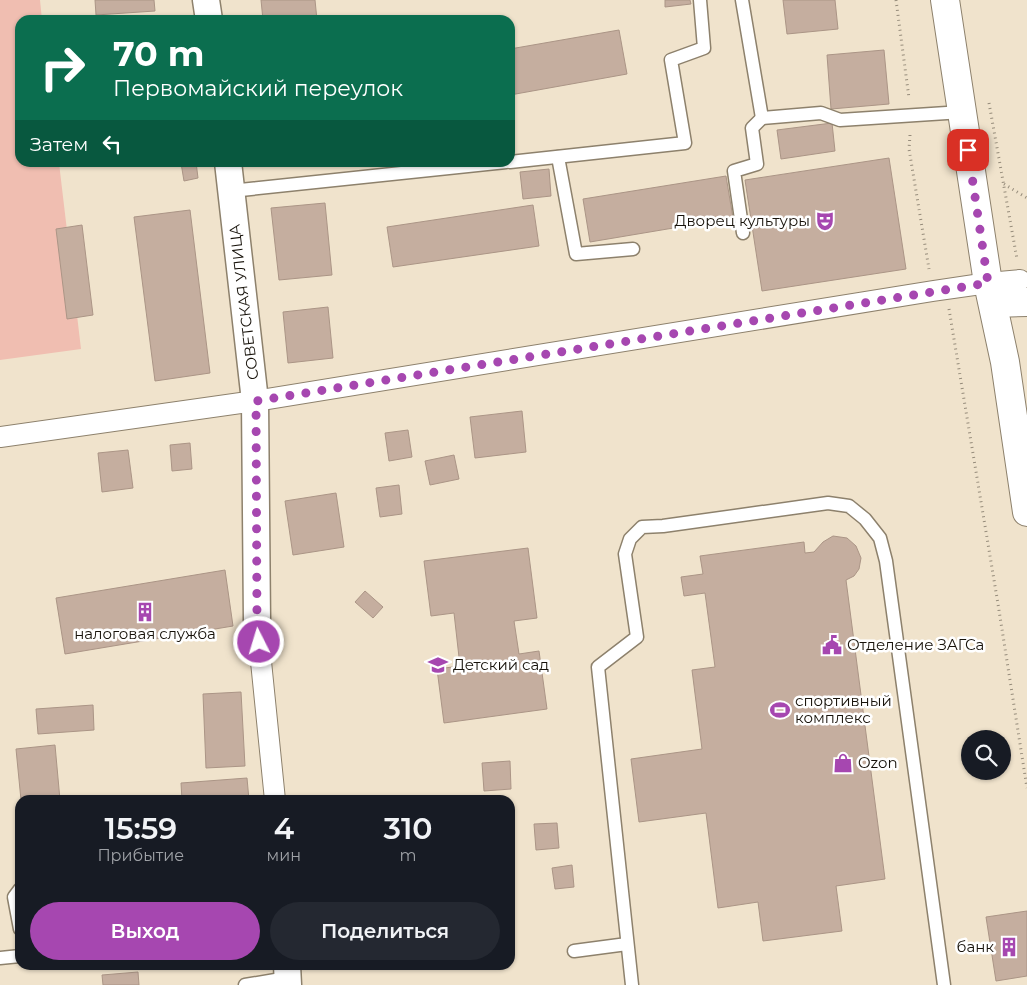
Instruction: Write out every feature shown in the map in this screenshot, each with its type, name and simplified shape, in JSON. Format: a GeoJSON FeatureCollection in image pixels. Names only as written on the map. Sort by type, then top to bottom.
{"type":"FeatureCollection","features":[{"type":"Feature","properties":{"kind":"street"},"geometry":{"type":"LineString","coordinates":[[206,0],[208,15]]}},
{"type":"Feature","properties":{"kind":"street"},"geometry":{"type":"LineString","coordinates":[[945,0],[991,293],[1024,474],[1027,512]]}},
{"type":"Feature","properties":{"kind":"street","name":"СОВЕТСКАЯ УЛИЦА"},"geometry":{"type":"LineString","coordinates":[[229,167],[256,401],[257,622]]}},
{"type":"Feature","properties":{"kind":"street"},"geometry":{"type":"LineString","coordinates":[[0,437],[256,401],[939,290],[991,293],[1024,291]]}},
{"type":"Feature","properties":{"kind":"street"},"geometry":{"type":"LineString","coordinates":[[257,622],[274,795]]}},
{"type":"Feature","properties":{"kind":"lane"},"geometry":{"type":"LineString","coordinates":[[515,161],[685,143],[671,60],[704,48],[700,0]]}},
{"type":"Feature","properties":{"kind":"lane"},"geometry":{"type":"LineString","coordinates":[[742,0],[762,118]]}},
{"type":"Feature","properties":{"kind":"lane"},"geometry":{"type":"LineString","coordinates":[[743,233],[734,171],[757,164],[752,128],[762,118],[822,113],[840,120],[962,112]]}},
{"type":"Feature","properties":{"kind":"lane"},"geometry":{"type":"LineString","coordinates":[[558,157],[576,254],[633,249]]}},
{"type":"Feature","properties":{"kind":"lane"},"geometry":{"type":"LineString","coordinates":[[231,191],[459,167]]}},
{"type":"Feature","properties":{"kind":"lane"},"geometry":{"type":"LineString","coordinates":[[632,985],[598,667],[637,637],[625,554],[630,539],[642,527],[663,526],[828,503],[849,506],[865,519],[880,538],[886,561],[944,985]]}},
{"type":"Feature","properties":{"kind":"lane"},"geometry":{"type":"LineString","coordinates":[[574,951],[627,944]]}},
{"type":"Feature","properties":{"kind":"lane"},"geometry":{"type":"LineString","coordinates":[[0,958],[15,956]]}},
{"type":"Feature","properties":{"kind":"lane"},"geometry":{"type":"LineString","coordinates":[[245,985],[287,976]]}},
{"type":"Feature","properties":{"kind":"path"},"geometry":{"type":"LineString","coordinates":[[896,0],[912,115],[910,149],[939,290],[1000,614],[1027,788]]}},
{"type":"Feature","properties":{"kind":"path"},"geometry":{"type":"LineString","coordinates":[[989,101],[1024,291]]}},
{"type":"Feature","properties":{"kind":"path"},"geometry":{"type":"LineString","coordinates":[[1004,184],[1027,198]]}},
{"type":"Feature","properties":{"kind":"shaded area"},"geometry":{"type":"Polygon","coordinates":[[[0,0],[40,0],[42,15],[15,15],[15,167],[59,167],[81,349],[0,360],[0,0]]]}},
{"type":"Feature","properties":{"kind":"building"},"geometry":{"type":"Polygon","coordinates":[[[95,0],[154,0],[155,11],[96,15],[95,0]]]}},
{"type":"Feature","properties":{"kind":"building"},"geometry":{"type":"Polygon","coordinates":[[[261,0],[315,0],[316,15],[262,15],[261,0]]]}},
{"type":"Feature","properties":{"kind":"building"},"geometry":{"type":"Polygon","coordinates":[[[665,0],[690,0],[691,4],[665,7],[665,0]]]}},
{"type":"Feature","properties":{"kind":"building"},"geometry":{"type":"Polygon","coordinates":[[[783,0],[835,0],[838,29],[787,34],[783,0]]]}},
{"type":"Feature","properties":{"kind":"building"},"geometry":{"type":"Polygon","coordinates":[[[619,30],[627,74],[515,94],[515,48],[619,30]]]}},
{"type":"Feature","properties":{"kind":"building"},"geometry":{"type":"Polygon","coordinates":[[[884,50],[889,104],[831,109],[827,55],[884,50]]]}},
{"type":"Feature","properties":{"kind":"building"},"geometry":{"type":"Polygon","coordinates":[[[832,123],[835,151],[781,159],[777,130],[832,123]]]}},
{"type":"Feature","properties":{"kind":"building","name":"Дворец культуры"},"geometry":{"type":"Polygon","coordinates":[[[889,158],[906,269],[762,291],[745,180],[889,158]]]}},
{"type":"Feature","properties":{"kind":"building"},"geometry":{"type":"Polygon","coordinates":[[[182,167],[197,167],[198,178],[184,181],[182,167]]]}},
{"type":"Feature","properties":{"kind":"building"},"geometry":{"type":"Polygon","coordinates":[[[549,169],[551,196],[523,199],[520,172],[549,169]]]}},
{"type":"Feature","properties":{"kind":"building"},"geometry":{"type":"Polygon","coordinates":[[[726,176],[733,218],[590,242],[583,199],[726,176]]]}},
{"type":"Feature","properties":{"kind":"building"},"geometry":{"type":"Polygon","coordinates":[[[325,203],[332,275],[279,280],[271,208],[325,203]]]}},
{"type":"Feature","properties":{"kind":"building"},"geometry":{"type":"Polygon","coordinates":[[[533,205],[539,246],[393,267],[387,227],[533,205]]]}},
{"type":"Feature","properties":{"kind":"building"},"geometry":{"type":"Polygon","coordinates":[[[190,210],[210,373],[155,381],[134,217],[190,210]]]}},
{"type":"Feature","properties":{"kind":"building"},"geometry":{"type":"Polygon","coordinates":[[[82,225],[93,315],[67,319],[56,229],[82,225]]]}},
{"type":"Feature","properties":{"kind":"building"},"geometry":{"type":"Polygon","coordinates":[[[328,307],[333,358],[288,363],[283,312],[328,307]]]}},
{"type":"Feature","properties":{"kind":"building"},"geometry":{"type":"Polygon","coordinates":[[[522,411],[526,452],[475,458],[470,417],[522,411]]]}},
{"type":"Feature","properties":{"kind":"building"},"geometry":{"type":"Polygon","coordinates":[[[408,430],[412,457],[389,461],[385,433],[408,430]]]}},
{"type":"Feature","properties":{"kind":"building"},"geometry":{"type":"Polygon","coordinates":[[[190,443],[192,469],[172,471],[170,445],[190,443]]]}},
{"type":"Feature","properties":{"kind":"building"},"geometry":{"type":"Polygon","coordinates":[[[128,450],[133,488],[102,492],[98,453],[128,450]]]}},
{"type":"Feature","properties":{"kind":"building"},"geometry":{"type":"Polygon","coordinates":[[[454,455],[459,479],[430,485],[425,461],[454,455]]]}},
{"type":"Feature","properties":{"kind":"building"},"geometry":{"type":"Polygon","coordinates":[[[399,485],[402,514],[380,517],[376,488],[399,485]]]}},
{"type":"Feature","properties":{"kind":"building"},"geometry":{"type":"Polygon","coordinates":[[[336,493],[344,547],[293,555],[285,501],[336,493]]]}},
{"type":"Feature","properties":{"kind":"building","name":"спортивный комплекс"},"geometry":{"type":"Polygon","coordinates":[[[833,536],[847,538],[856,546],[861,558],[859,569],[854,576],[846,580],[885,879],[836,886],[842,931],[763,941],[758,902],[718,908],[706,813],[639,822],[631,759],[702,749],[692,670],[715,667],[705,593],[684,596],[681,577],[703,574],[700,556],[804,542],[805,553],[814,552],[823,542],[833,536]]]}},
{"type":"Feature","properties":{"kind":"building"},"geometry":{"type":"Polygon","coordinates":[[[528,548],[537,618],[514,621],[519,654],[539,651],[547,709],[444,723],[437,669],[460,666],[454,613],[431,616],[424,561],[528,548]]]}},
{"type":"Feature","properties":{"kind":"building","name":"налоговая служба"},"geometry":{"type":"Polygon","coordinates":[[[225,570],[233,626],[65,654],[56,598],[225,570]]]}},
{"type":"Feature","properties":{"kind":"building"},"geometry":{"type":"Polygon","coordinates":[[[365,591],[383,607],[373,618],[355,602],[365,591]]]}},
{"type":"Feature","properties":{"kind":"building"},"geometry":{"type":"Polygon","coordinates":[[[241,692],[245,766],[206,768],[203,694],[241,692]]]}},
{"type":"Feature","properties":{"kind":"building"},"geometry":{"type":"Polygon","coordinates":[[[93,705],[94,730],[38,734],[36,709],[93,705]]]}},
{"type":"Feature","properties":{"kind":"building"},"geometry":{"type":"Polygon","coordinates":[[[55,745],[60,795],[21,795],[16,749],[55,745]]]}},
{"type":"Feature","properties":{"kind":"building"},"geometry":{"type":"Polygon","coordinates":[[[510,761],[511,789],[484,791],[482,763],[510,761]]]}},
{"type":"Feature","properties":{"kind":"building"},"geometry":{"type":"Polygon","coordinates":[[[247,778],[249,795],[182,795],[181,783],[247,778]]]}},
{"type":"Feature","properties":{"kind":"building"},"geometry":{"type":"Polygon","coordinates":[[[557,823],[559,848],[536,850],[534,824],[557,823]]]}},
{"type":"Feature","properties":{"kind":"building"},"geometry":{"type":"Polygon","coordinates":[[[572,865],[574,887],[555,889],[552,868],[572,865]]]}},
{"type":"Feature","properties":{"kind":"building","name":"банк"},"geometry":{"type":"Polygon","coordinates":[[[1027,911],[1027,976],[996,981],[986,917],[1027,911]]]}},
{"type":"Feature","properties":{"kind":"building"},"geometry":{"type":"Polygon","coordinates":[[[138,972],[139,985],[103,985],[102,975],[138,972]]]}},
{"type":"Feature","properties":{"kind":"place","name":"Дворец культуры"},"geometry":{"type":"Point","coordinates":[825,221]}},
{"type":"Feature","properties":{"kind":"place","name":"налоговая служба"},"geometry":{"type":"Point","coordinates":[145,612]}},
{"type":"Feature","properties":{"kind":"place","name":"Отделение ЗАГСа"},"geometry":{"type":"Point","coordinates":[832,645]}},
{"type":"Feature","properties":{"kind":"place","name":"Детский сад"},"geometry":{"type":"Point","coordinates":[438,665]}},
{"type":"Feature","properties":{"kind":"place","name":"спортивный комплекс"},"geometry":{"type":"Point","coordinates":[780,710]}},
{"type":"Feature","properties":{"kind":"place","name":"Ozon"},"geometry":{"type":"Point","coordinates":[843,763]}},
{"type":"Feature","properties":{"kind":"place","name":"банк"},"geometry":{"type":"Point","coordinates":[1009,947]}},
{"type":"Feature","properties":{"kind":"route"},"geometry":{"type":"LineString","coordinates":[[259,642],[257,622],[256,401],[988,283],[968,150]]}}]}
